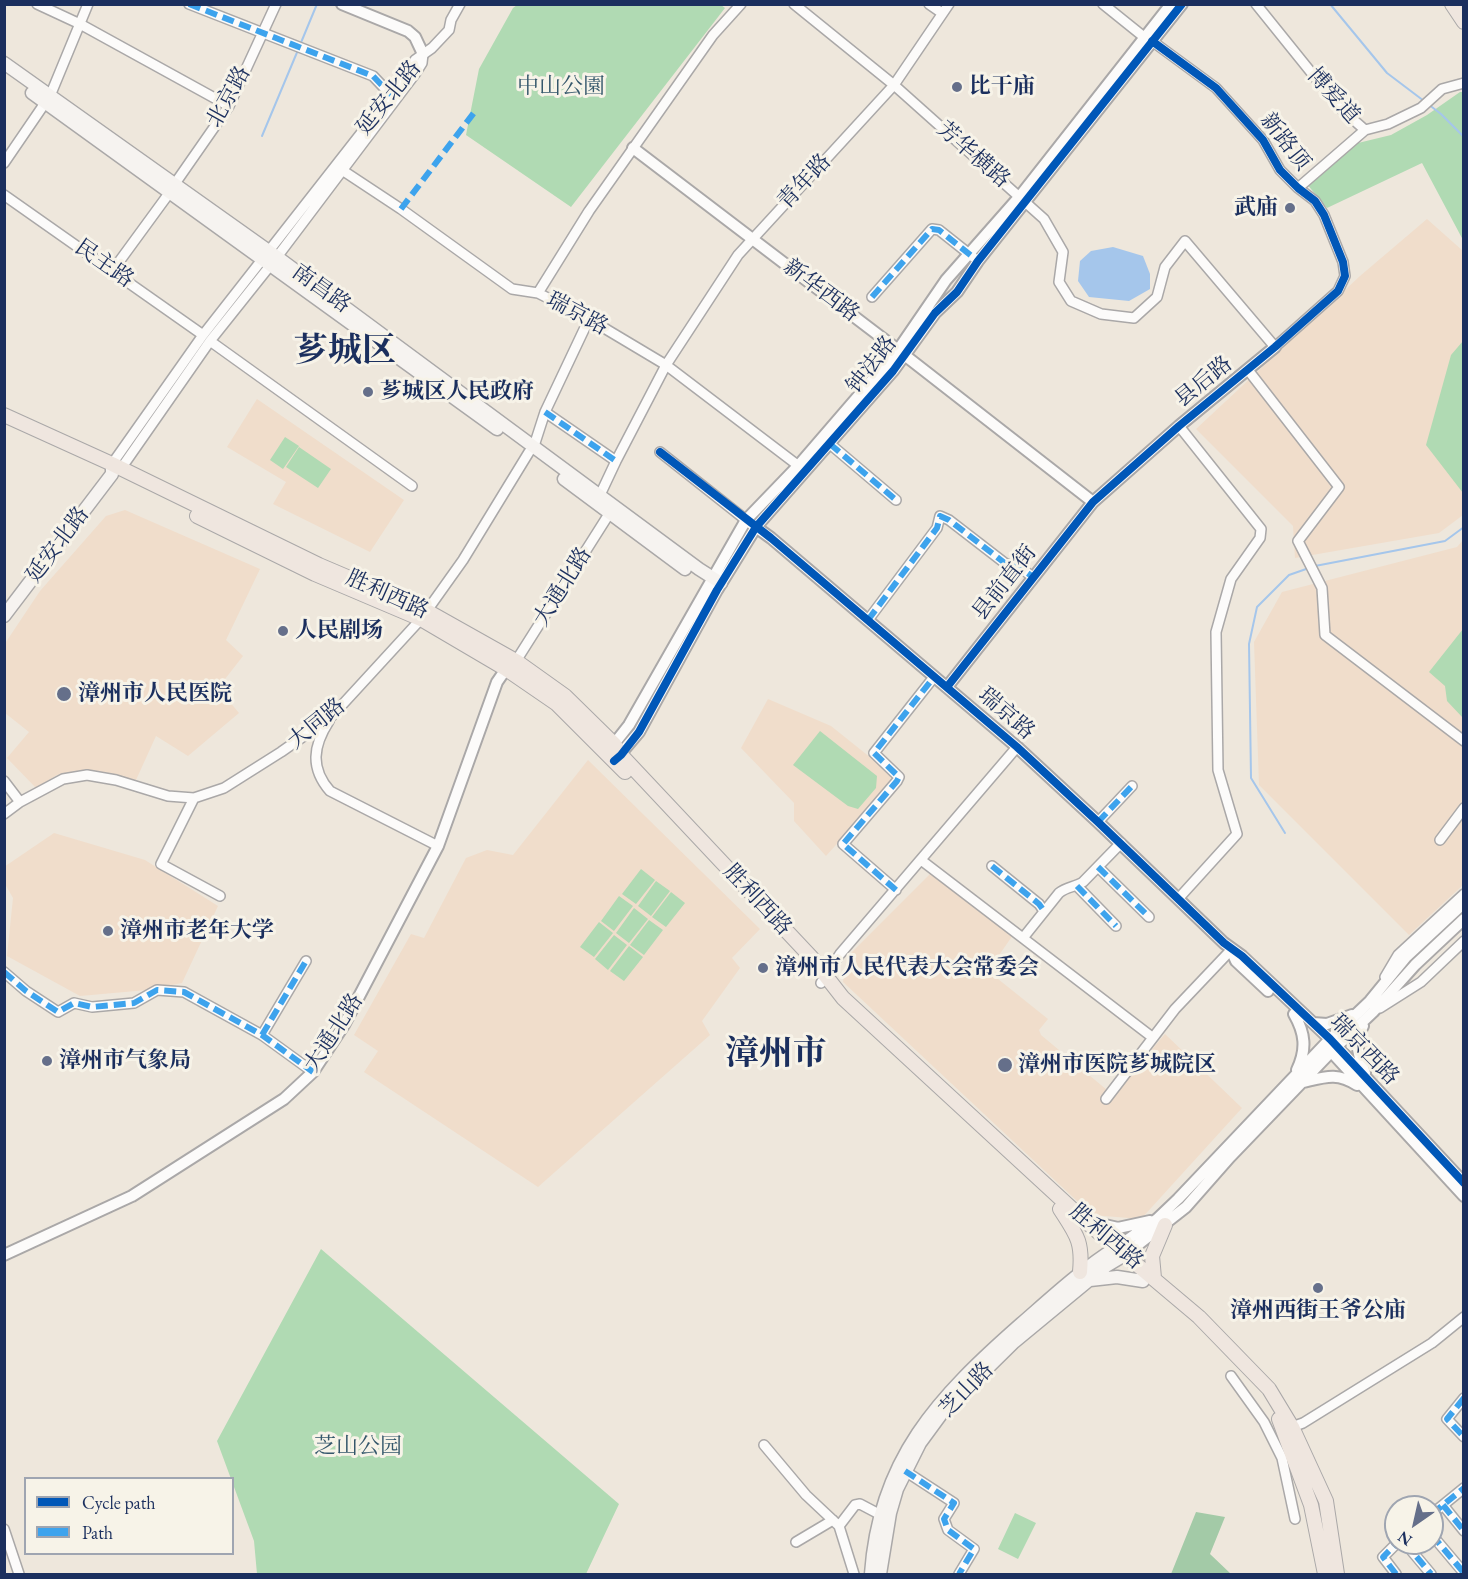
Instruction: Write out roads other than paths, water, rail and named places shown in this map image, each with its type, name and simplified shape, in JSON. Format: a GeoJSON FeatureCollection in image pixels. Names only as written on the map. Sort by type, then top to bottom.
{"type":"FeatureCollection","features":[{"type":"Feature","properties":{"kind":"main road"},"geometry":{"type":"LineString","coordinates":[[1452,4],[1464,22]]}},
{"type":"Feature","properties":{"kind":"main road"},"geometry":{"type":"LineString","coordinates":[[1459,4],[1464,11]]}},
{"type":"Feature","properties":{"kind":"main road","name":"南昌路"},"geometry":{"type":"LineString","coordinates":[[4,63],[47,100]]}},
{"type":"Feature","properties":{"kind":"main road","name":"南昌路"},"geometry":{"type":"LineString","coordinates":[[4,73],[47,100],[172,188],[531,449],[600,495],[714,584]]}},
{"type":"Feature","properties":{"kind":"main road","name":"胜利西路"},"geometry":{"type":"LineString","coordinates":[[4,416],[424,615],[565,696],[613,753],[823,979],[1118,1253],[1199,1317],[1269,1389],[1326,1501],[1337,1575]]}},
{"type":"Feature","properties":{"kind":"main road","name":"胜利西路"},"geometry":{"type":"LineString","coordinates":[[4,425],[115,469]]}},
{"type":"Feature","properties":{"kind":"main road","name":"南昌路"},"geometry":{"type":"LineString","coordinates":[[531,449],[609,514],[714,584]]}},
{"type":"Feature","properties":{"kind":"main road","name":"延安北路"},"geometry":{"type":"LineString","coordinates":[[4,616],[115,469]]}},
{"type":"Feature","properties":{"kind":"main road"},"geometry":{"type":"LineString","coordinates":[[823,979],[837,1005],[1060,1209],[1118,1253],[1008,1335],[936,1407],[914,1437],[897,1468],[879,1514],[871,1575]]}},
{"type":"Feature","properties":{"kind":"main road"},"geometry":{"type":"LineString","coordinates":[[1060,1209],[1075,1233],[1082,1251],[1085,1276]]}},
{"type":"Feature","properties":{"kind":"main road"},"geometry":{"type":"LineString","coordinates":[[1149,1279],[1152,1256],[1161,1222]]}},
{"type":"Feature","properties":{"kind":"main road"},"geometry":{"type":"LineString","coordinates":[[1085,1276],[1149,1279],[1262,1392],[1271,1418],[1288,1429],[1311,1505],[1325,1575]]}},
{"type":"Feature","properties":{"kind":"main road","name":"芝山路"},"geometry":{"type":"LineString","coordinates":[[880,1575],[890,1513],[905,1471],[920,1443],[942,1413],[1085,1276]]}},
{"type":"Feature","properties":{"kind":"street"},"geometry":{"type":"LineString","coordinates":[[37,4],[80,24],[229,106]]}},
{"type":"Feature","properties":{"kind":"street"},"geometry":{"type":"LineString","coordinates":[[4,163],[47,100],[88,4]]}},
{"type":"Feature","properties":{"kind":"street"},"geometry":{"type":"LineString","coordinates":[[189,4],[299,49],[373,76],[391,95]]}},
{"type":"Feature","properties":{"kind":"street","name":"北京路"},"geometry":{"type":"LineString","coordinates":[[113,270],[229,106],[276,4]]}},
{"type":"Feature","properties":{"kind":"street"},"geometry":{"type":"LineString","coordinates":[[342,4],[408,31],[416,38],[423,54],[449,30],[451,20],[460,4]]}},
{"type":"Feature","properties":{"kind":"street"},"geometry":{"type":"LineString","coordinates":[[538,293],[589,210],[713,35],[741,4]]}},
{"type":"Feature","properties":{"kind":"street","name":"芳华横路"},"geometry":{"type":"LineString","coordinates":[[794,4],[894,85],[1044,219],[1063,252],[1059,282],[1071,301],[1101,314],[1134,318],[1157,297],[1165,267],[1185,241],[1275,347]]}},
{"type":"Feature","properties":{"kind":"street"},"geometry":{"type":"LineString","coordinates":[[929,4],[942,13]]}},
{"type":"Feature","properties":{"kind":"street","name":"青年路"},"geometry":{"type":"LineString","coordinates":[[600,495],[666,365],[738,255],[894,85],[949,4]]}},
{"type":"Feature","properties":{"kind":"street","name":"新路顶"},"geometry":{"type":"LineString","coordinates":[[1102,4],[1216,88],[1263,140],[1280,170],[1315,201],[1324,215],[1343,262],[1345,276],[1338,291]]}},
{"type":"Feature","properties":{"kind":"street","name":"钟法路"},"geometry":{"type":"LineString","coordinates":[[613,753],[639,732],[746,520],[830,444],[893,371],[901,352],[946,280],[974,258],[1023,199],[1148,39],[1171,4]]}},
{"type":"Feature","properties":{"kind":"street","name":"钟法路"},"geometry":{"type":"LineString","coordinates":[[1148,39],[1182,4]]}},
{"type":"Feature","properties":{"kind":"street","name":"博爱道"},"geometry":{"type":"LineString","coordinates":[[1256,4],[1339,107],[1365,130],[1388,124],[1421,108],[1442,89],[1463,83]]}},
{"type":"Feature","properties":{"kind":"street","name":"延安北路"},"geometry":{"type":"LineString","coordinates":[[115,469],[206,338],[269,258],[416,60],[423,54]]}},
{"type":"Feature","properties":{"kind":"street","name":"延安北路"},"geometry":{"type":"LineString","coordinates":[[269,258],[342,170],[415,74],[422,63],[423,54]]}},
{"type":"Feature","properties":{"kind":"street"},"geometry":{"type":"LineString","coordinates":[[1298,188],[1365,130]]}},
{"type":"Feature","properties":{"kind":"street","name":"新华西路"},"geometry":{"type":"LineString","coordinates":[[633,148],[1093,502]]}},
{"type":"Feature","properties":{"kind":"street","name":"瑞京路"},"geometry":{"type":"LineString","coordinates":[[342,170],[401,209],[512,289],[538,293],[589,319],[666,365],[802,469]]}},
{"type":"Feature","properties":{"kind":"street","name":"民主路"},"geometry":{"type":"LineString","coordinates":[[4,195],[113,270],[412,486]]}},
{"type":"Feature","properties":{"kind":"street"},"geometry":{"type":"LineString","coordinates":[[872,297],[932,229],[939,230],[974,258]]}},
{"type":"Feature","properties":{"kind":"street","name":"钟法路"},"geometry":{"type":"LineString","coordinates":[[714,584],[802,469],[901,352],[957,292],[974,258]]}},
{"type":"Feature","properties":{"kind":"street","name":"县后路"},"geometry":{"type":"LineString","coordinates":[[1093,502],[1338,291]]}},
{"type":"Feature","properties":{"kind":"street","name":"大同路"},"geometry":{"type":"LineString","coordinates":[[4,814],[20,802],[63,779],[87,776],[116,780],[168,796],[194,798],[224,788],[331,717],[424,615],[463,560],[531,449],[545,412],[589,319]]}},
{"type":"Feature","properties":{"kind":"street"},"geometry":{"type":"LineString","coordinates":[[1248,370],[1339,487],[1298,541],[1322,588],[1325,635],[1464,741]]}},
{"type":"Feature","properties":{"kind":"street"},"geometry":{"type":"LineString","coordinates":[[545,412],[616,460]]}},
{"type":"Feature","properties":{"kind":"street"},"geometry":{"type":"LineString","coordinates":[[1178,898],[1237,834],[1218,770],[1216,632],[1231,579],[1260,538],[1261,529],[1179,426]]}},
{"type":"Feature","properties":{"kind":"street"},"geometry":{"type":"LineString","coordinates":[[830,444],[896,500]]}},
{"type":"Feature","properties":{"kind":"street"},"geometry":{"type":"LineString","coordinates":[[660,452],[746,520]]}},
{"type":"Feature","properties":{"kind":"street","name":"县前直街"},"geometry":{"type":"LineString","coordinates":[[947,687],[1093,502]]}},
{"type":"Feature","properties":{"kind":"street","name":"大通北路"},"geometry":{"type":"LineString","coordinates":[[4,1256],[132,1196],[284,1100],[313,1072],[344,1025],[438,846],[497,682],[511,665],[609,514]]}},
{"type":"Feature","properties":{"kind":"street"},"geometry":{"type":"LineString","coordinates":[[868,620],[937,528],[940,516],[949,520],[1006,564],[1015,564],[1033,577]]}},
{"type":"Feature","properties":{"kind":"street","name":"瑞京路"},"geometry":{"type":"LineString","coordinates":[[746,520],[771,538],[1017,747],[1121,843],[1231,950]]}},
{"type":"Feature","properties":{"kind":"street"},"geometry":{"type":"LineString","coordinates":[[896,890],[843,844],[897,781],[899,777],[874,753],[934,677]]}},
{"type":"Feature","properties":{"kind":"street"},"geometry":{"type":"LineString","coordinates":[[331,717],[321,734],[316,749],[319,778],[330,791],[438,846]]}},
{"type":"Feature","properties":{"kind":"street"},"geometry":{"type":"LineString","coordinates":[[823,979],[840,954],[1017,747]]}},
{"type":"Feature","properties":{"kind":"street"},"geometry":{"type":"LineString","coordinates":[[4,781],[20,802]]}},
{"type":"Feature","properties":{"kind":"street"},"geometry":{"type":"LineString","coordinates":[[1098,822],[1132,786]]}},
{"type":"Feature","properties":{"kind":"street"},"geometry":{"type":"LineString","coordinates":[[194,798],[161,864],[220,896]]}},
{"type":"Feature","properties":{"kind":"street"},"geometry":{"type":"LineString","coordinates":[[1440,840],[1464,808]]}},
{"type":"Feature","properties":{"kind":"street"},"geometry":{"type":"LineString","coordinates":[[1023,938],[1059,893],[1066,887],[1077,886],[1083,882],[1121,843]]}},
{"type":"Feature","properties":{"kind":"street"},"geometry":{"type":"LineString","coordinates":[[921,860],[1152,1037]]}},
{"type":"Feature","properties":{"kind":"street"},"geometry":{"type":"LineString","coordinates":[[992,866],[1039,904],[1044,911]]}},
{"type":"Feature","properties":{"kind":"street"},"geometry":{"type":"LineString","coordinates":[[1098,867],[1149,917]]}},
{"type":"Feature","properties":{"kind":"street"},"geometry":{"type":"LineString","coordinates":[[1077,886],[1116,926]]}},
{"type":"Feature","properties":{"kind":"street"},"geometry":{"type":"LineString","coordinates":[[1367,1079],[1357,1050],[1357,1036],[1368,1010],[1398,956],[1464,894]]}},
{"type":"Feature","properties":{"kind":"street"},"geometry":{"type":"LineString","coordinates":[[1368,1010],[1406,957],[1464,903]]}},
{"type":"Feature","properties":{"kind":"street"},"geometry":{"type":"LineString","coordinates":[[1118,1253],[1186,1207],[1298,1079],[1464,919]]}},
{"type":"Feature","properties":{"kind":"street"},"geometry":{"type":"LineString","coordinates":[[1313,1023],[1327,1023],[1368,1010],[1421,982],[1464,940]]}},
{"type":"Feature","properties":{"kind":"street"},"geometry":{"type":"LineString","coordinates":[[1106,1099],[1175,1009],[1231,950]]}},
{"type":"Feature","properties":{"kind":"street","name":"瑞京西路"},"geometry":{"type":"LineString","coordinates":[[1231,950],[1236,961],[1367,1079],[1464,1183]]}},
{"type":"Feature","properties":{"kind":"street","name":"瑞京西路"},"geometry":{"type":"LineString","coordinates":[[1231,950],[1242,956],[1313,1023],[1366,1091],[1464,1196]]}},
{"type":"Feature","properties":{"kind":"street"},"geometry":{"type":"LineString","coordinates":[[262,1035],[306,961]]}},
{"type":"Feature","properties":{"kind":"street"},"geometry":{"type":"LineString","coordinates":[[4,972],[26,991],[58,1012],[74,1003],[92,1007],[134,1003],[157,990],[184,992],[262,1035],[313,1072]]}},
{"type":"Feature","properties":{"kind":"street"},"geometry":{"type":"LineString","coordinates":[[1293,1014],[1301,1027],[1304,1045],[1298,1079]]}},
{"type":"Feature","properties":{"kind":"street"},"geometry":{"type":"LineString","coordinates":[[1298,1079],[1334,1075],[1348,1079],[1366,1091]]}},
{"type":"Feature","properties":{"kind":"street"},"geometry":{"type":"LineString","coordinates":[[1085,1221],[1118,1228],[1161,1222]]}},
{"type":"Feature","properties":{"kind":"street"},"geometry":{"type":"LineString","coordinates":[[1288,1429],[1303,1423],[1426,1347],[1464,1317]]}},
{"type":"Feature","properties":{"kind":"street"},"geometry":{"type":"LineString","coordinates":[[1231,1376],[1271,1418],[1295,1519]]}},
{"type":"Feature","properties":{"kind":"street"},"geometry":{"type":"LineString","coordinates":[[1462,1402],[1447,1419],[1464,1437]]}},
{"type":"Feature","properties":{"kind":"street"},"geometry":{"type":"LineString","coordinates":[[764,1445],[806,1495],[836,1523],[854,1575]]}},
{"type":"Feature","properties":{"kind":"street"},"geometry":{"type":"LineString","coordinates":[[905,1471],[954,1503],[944,1519],[948,1530],[974,1549],[959,1575]]}},
{"type":"Feature","properties":{"kind":"street"},"geometry":{"type":"LineString","coordinates":[[1444,1505],[1463,1489]]}},
{"type":"Feature","properties":{"kind":"street"},"geometry":{"type":"LineString","coordinates":[[796,1542],[836,1523],[855,1505],[860,1504],[879,1514]]}},
{"type":"Feature","properties":{"kind":"street"},"geometry":{"type":"LineString","coordinates":[[1444,1507],[1464,1531]]}},
{"type":"Feature","properties":{"kind":"street"},"geometry":{"type":"LineString","coordinates":[[4,1529],[20,1575]]}},
{"type":"Feature","properties":{"kind":"street"},"geometry":{"type":"LineString","coordinates":[[1444,1549],[1464,1573]]}},
{"type":"Feature","properties":{"kind":"street"},"geometry":{"type":"LineString","coordinates":[[1385,1555],[1383,1557],[1396,1575]]}},
{"type":"Feature","properties":{"kind":"street"},"geometry":{"type":"LineString","coordinates":[[1415,1555],[1431,1575]]}},
{"type":"Feature","properties":{"kind":"water"},"geometry":{"type":"Polygon","coordinates":[[[1113,247],[1143,256],[1150,274],[1150,289],[1129,301],[1089,297],[1078,281],[1080,261],[1091,251],[1113,247]]]}},
{"type":"Feature","properties":{"kind":"waterway"},"geometry":{"type":"LineString","coordinates":[[300,45],[317,4]]}},
{"type":"Feature","properties":{"kind":"waterway"},"geometry":{"type":"LineString","coordinates":[[1330,4],[1387,73],[1424,101]]}},
{"type":"Feature","properties":{"kind":"waterway"},"geometry":{"type":"LineString","coordinates":[[262,136],[298,50]]}},
{"type":"Feature","properties":{"kind":"waterway"},"geometry":{"type":"LineString","coordinates":[[1428,104],[1464,137]]}},
{"type":"Feature","properties":{"kind":"waterway"},"geometry":{"type":"LineString","coordinates":[[1315,566],[1445,541],[1464,527]]}},
{"type":"Feature","properties":{"kind":"waterway"},"geometry":{"type":"LineString","coordinates":[[1285,833],[1251,778],[1249,644],[1257,607],[1289,575],[1309,568]]}},
{"type":"Feature","properties":{"kind":"place","name":"比干庙"},"geometry":{"type":"Point","coordinates":[957,87]}},
{"type":"Feature","properties":{"kind":"place","name":"武庙"},"geometry":{"type":"Point","coordinates":[1290,208]}},
{"type":"Feature","properties":{"kind":"place","name":"芗城区人民政府"},"geometry":{"type":"Point","coordinates":[368,392]}},
{"type":"Feature","properties":{"kind":"place","name":"人民剧场"},"geometry":{"type":"Point","coordinates":[283,631]}},
{"type":"Feature","properties":{"kind":"place","name":"漳州市人民医院"},"geometry":{"type":"Point","coordinates":[64,694]}},
{"type":"Feature","properties":{"kind":"place","name":"漳州市老年大学"},"geometry":{"type":"Point","coordinates":[108,931]}},
{"type":"Feature","properties":{"kind":"place","name":"漳州市人民代表大会常委会"},"geometry":{"type":"Point","coordinates":[763,968]}},
{"type":"Feature","properties":{"kind":"place","name":"漳州市气象局"},"geometry":{"type":"Point","coordinates":[47,1061]}},
{"type":"Feature","properties":{"kind":"place","name":"漳州市医院芗城院区"},"geometry":{"type":"Point","coordinates":[1005,1065]}},
{"type":"Feature","properties":{"kind":"place","name":"漳州西街王爷公庙"},"geometry":{"type":"Point","coordinates":[1318,1288]}},
{"type":"Feature","properties":{"kind":"district","name":"芗城区"},"geometry":{"type":"Point","coordinates":[345,352]}},
{"type":"Feature","properties":{"kind":"district","name":"漳州市"},"geometry":{"type":"Point","coordinates":[776,1055]}},
{"type":"Feature","properties":{"kind":"park label","name":"中山公園"},"geometry":{"type":"Point","coordinates":[561,87]}},
{"type":"Feature","properties":{"kind":"park label","name":"芝山公园"},"geometry":{"type":"Point","coordinates":[358,1447]}}]}
